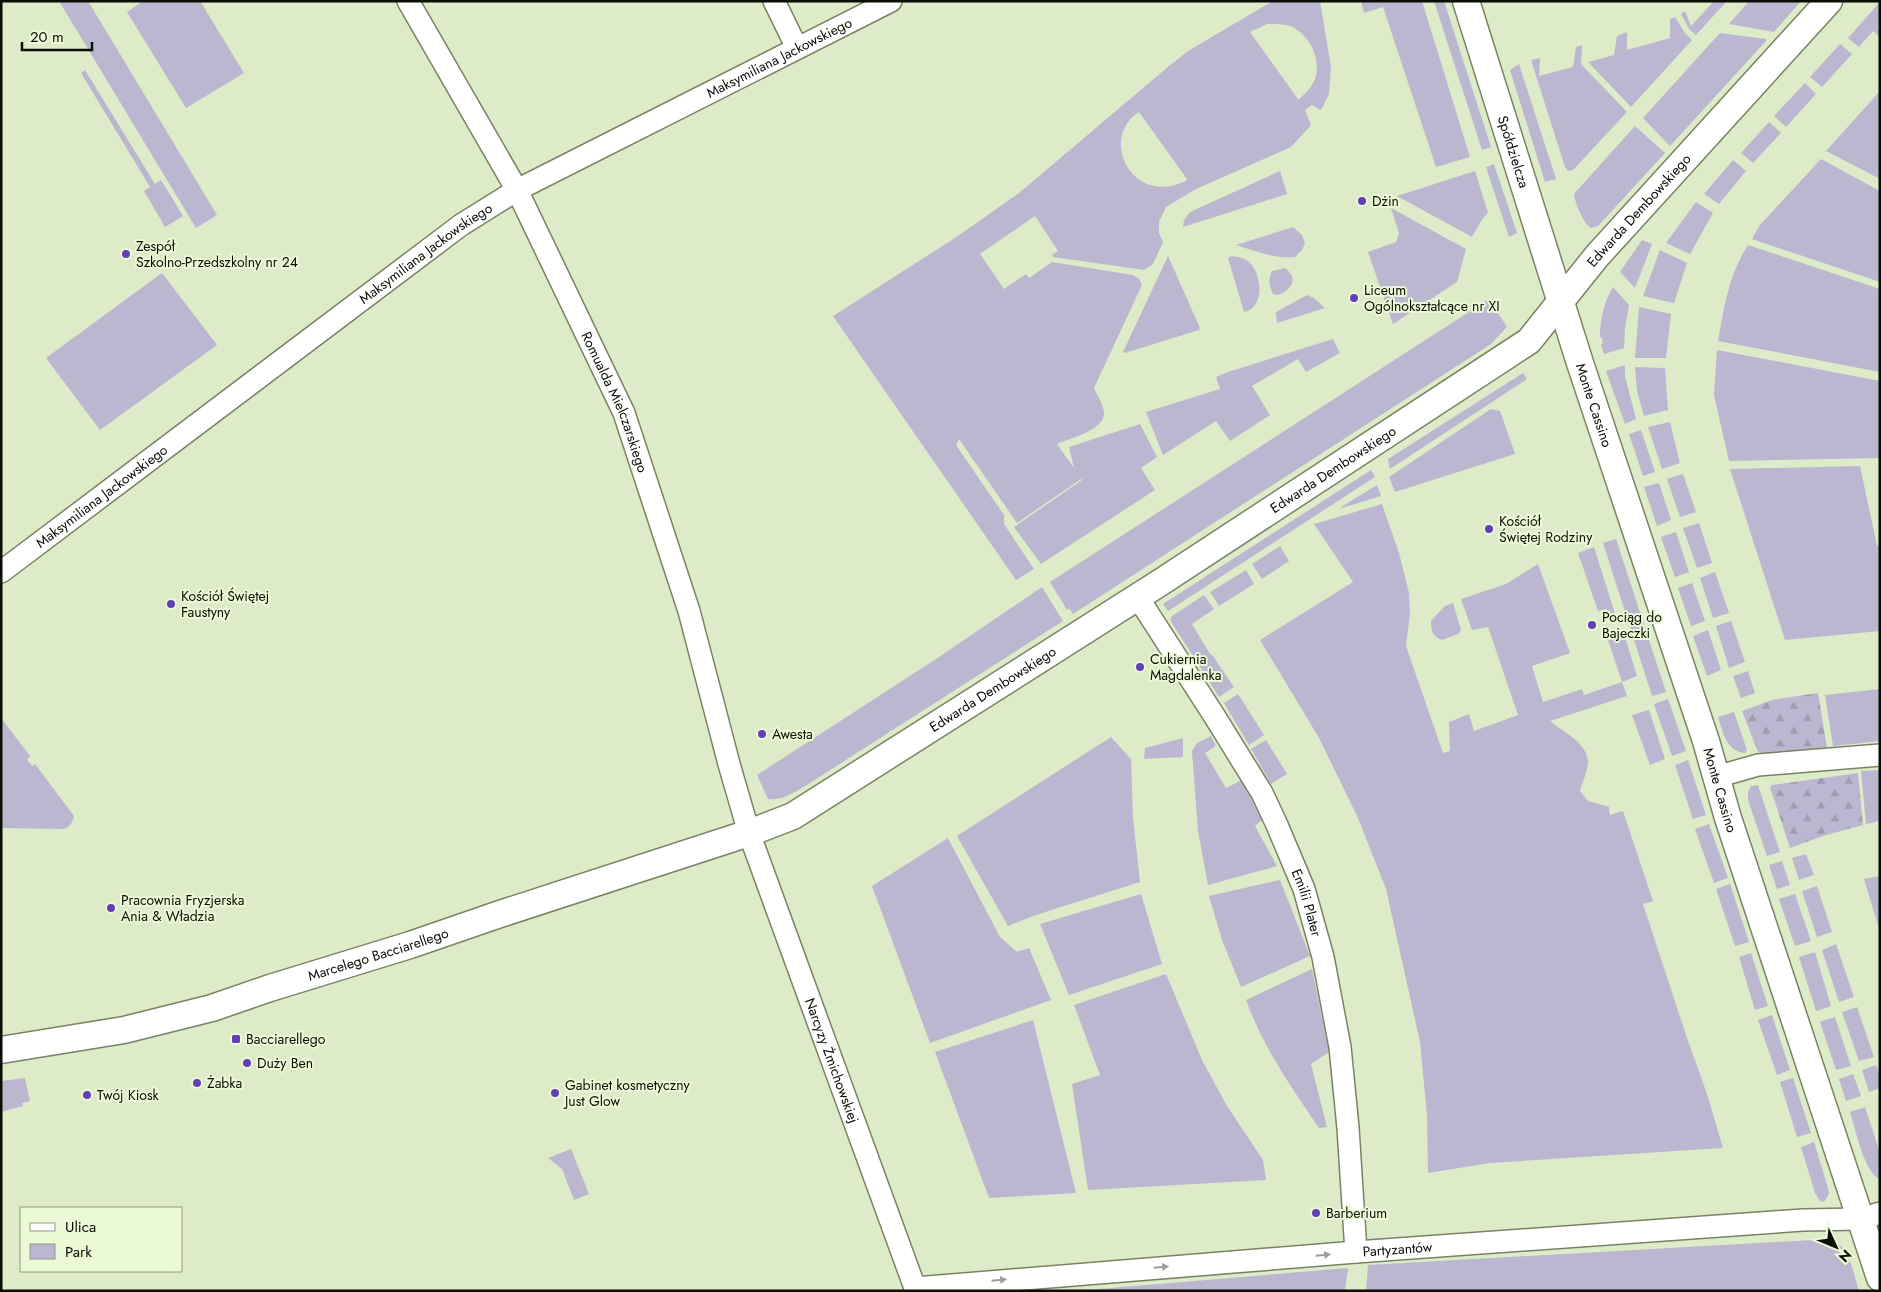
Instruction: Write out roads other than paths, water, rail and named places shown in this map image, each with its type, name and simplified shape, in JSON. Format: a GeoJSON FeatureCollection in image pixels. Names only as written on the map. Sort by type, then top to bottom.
{"type":"FeatureCollection","features":[{"type":"Feature","properties":{"kind":"street","name":"Romualda Mielczarskiego"},"geometry":{"type":"LineString","coordinates":[[408,1],[517,190],[624,413],[689,611],[729,764],[750,833]]}},
{"type":"Feature","properties":{"kind":"street"},"geometry":{"type":"LineString","coordinates":[[774,1],[797,48]]}},
{"type":"Feature","properties":{"kind":"street","name":"Maksymiliana Jackowskiego"},"geometry":{"type":"LineString","coordinates":[[1,572],[461,225],[517,190],[891,1]]}},
{"type":"Feature","properties":{"kind":"street","name":"Spółdzielcza"},"geometry":{"type":"LineString","coordinates":[[1466,1],[1562,302]]}},
{"type":"Feature","properties":{"kind":"street","name":"Edwarda Dembowskiego"},"geometry":{"type":"LineString","coordinates":[[750,833],[793,816],[809,807],[1529,341],[1597,256],[1828,1]]}},
{"type":"Feature","properties":{"kind":"street","name":"Monte Cassino"},"geometry":{"type":"LineString","coordinates":[[1562,302],[1580,363],[1706,741],[1728,818],[1870,1216],[1880,1278]]}},
{"type":"Feature","properties":{"kind":"street","name":"Emilii Plater"},"geometry":{"type":"LineString","coordinates":[[1137,596],[1262,793],[1304,890],[1323,957],[1340,1048],[1348,1128],[1356,1252]]}},
{"type":"Feature","properties":{"kind":"street"},"geometry":{"type":"LineString","coordinates":[[1716,777],[1758,765],[1880,755]]}},
{"type":"Feature","properties":{"kind":"street","name":"Marcelego Bacciarellego"},"geometry":{"type":"LineString","coordinates":[[1,1050],[124,1030],[212,1008],[270,988],[410,946],[500,914],[750,833]]}},
{"type":"Feature","properties":{"kind":"street","name":"Narcyzy Żmichowskiej"},"geometry":{"type":"LineString","coordinates":[[750,833],[914,1289]]}},
{"type":"Feature","properties":{"kind":"street","name":"Partyzantów"},"geometry":{"type":"LineString","coordinates":[[914,1289],[1356,1252],[1870,1216]]}},
{"type":"Feature","properties":{"kind":"place","name":"Dżin"},"geometry":{"type":"Point","coordinates":[1362,201]}},
{"type":"Feature","properties":{"kind":"place","name":"Zespół Szkolno-Przedszkolny nr 24"},"geometry":{"type":"Point","coordinates":[126,254]}},
{"type":"Feature","properties":{"kind":"place","name":"Liceum Ogólnokształcące nr XI"},"geometry":{"type":"Point","coordinates":[1354,298]}},
{"type":"Feature","properties":{"kind":"place","name":"Kościół Świętej Rodziny"},"geometry":{"type":"Point","coordinates":[1489,529]}},
{"type":"Feature","properties":{"kind":"place","name":"Kościół Świętej Faustyny"},"geometry":{"type":"Point","coordinates":[171,604]}},
{"type":"Feature","properties":{"kind":"place","name":"Pociąg do Bajeczki"},"geometry":{"type":"Point","coordinates":[1592,625]}},
{"type":"Feature","properties":{"kind":"place","name":"Cukiernia Magdalenka"},"geometry":{"type":"Point","coordinates":[1140,667]}},
{"type":"Feature","properties":{"kind":"place","name":"Awesta"},"geometry":{"type":"Point","coordinates":[762,734]}},
{"type":"Feature","properties":{"kind":"place","name":"Pracownia Fryzjerska Ania & Władzia"},"geometry":{"type":"Point","coordinates":[111,908]}},
{"type":"Feature","properties":{"kind":"place","name":"Bacciarellego"},"geometry":{"type":"Point","coordinates":[236,1039]}},
{"type":"Feature","properties":{"kind":"place","name":"Duży Ben"},"geometry":{"type":"Point","coordinates":[247,1063]}},
{"type":"Feature","properties":{"kind":"place","name":"Żabka"},"geometry":{"type":"Point","coordinates":[197,1083]}},
{"type":"Feature","properties":{"kind":"place","name":"Gabinet kosmetyczny Just Glow"},"geometry":{"type":"Point","coordinates":[555,1093]}},
{"type":"Feature","properties":{"kind":"place","name":"Twój Kiosk"},"geometry":{"type":"Point","coordinates":[87,1095]}},
{"type":"Feature","properties":{"kind":"place","name":"Barberium"},"geometry":{"type":"Point","coordinates":[1316,1213]}}]}
